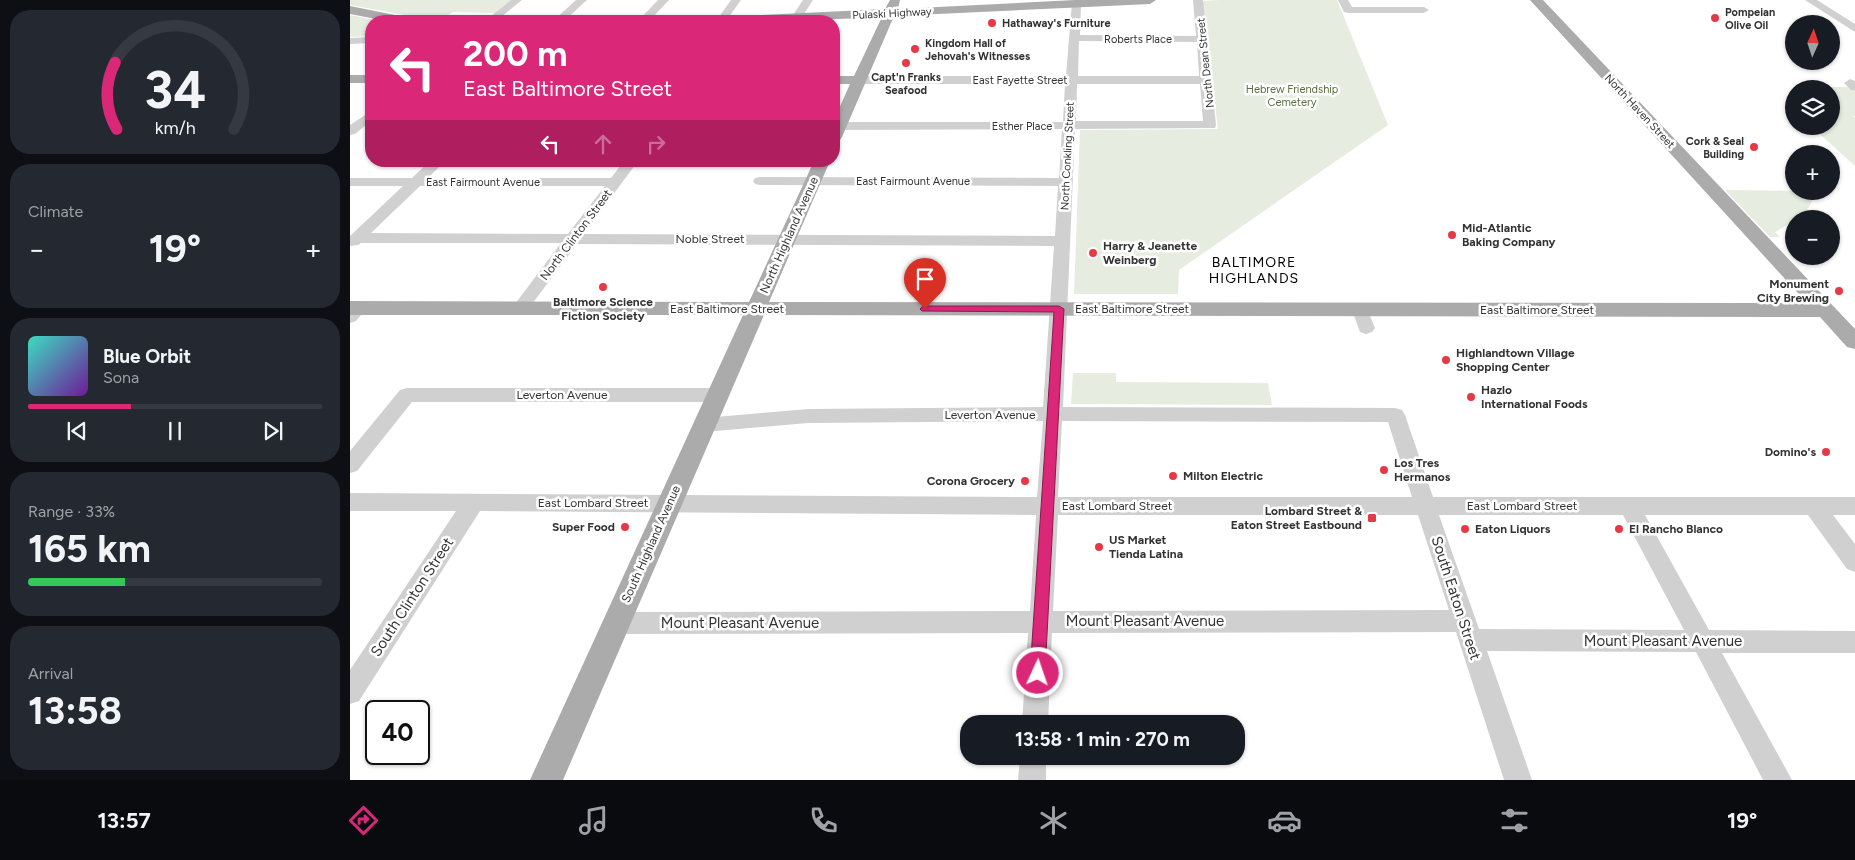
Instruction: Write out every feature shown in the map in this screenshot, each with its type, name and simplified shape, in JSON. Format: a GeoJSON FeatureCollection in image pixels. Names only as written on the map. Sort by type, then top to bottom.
{"type":"FeatureCollection","features":[{"type":"Feature","properties":{"kind":"main road"},"geometry":{"type":"LineString","coordinates":[[840,119],[896,0]]}},
{"type":"Feature","properties":{"kind":"main road","name":"Pulaski Highway"},"geometry":{"type":"LineString","coordinates":[[840,16],[1150,0]]}},
{"type":"Feature","properties":{"kind":"main road","name":"North Haven Street"},"geometry":{"type":"LineString","coordinates":[[1536,0],[1855,342]]}},
{"type":"Feature","properties":{"kind":"main road"},"geometry":{"type":"LineString","coordinates":[[350,10],[375,15]]}},
{"type":"Feature","properties":{"kind":"main road"},"geometry":{"type":"LineString","coordinates":[[350,79],[365,79]]}},
{"type":"Feature","properties":{"kind":"main road","name":"East Fayette Street"},"geometry":{"type":"LineString","coordinates":[[840,80],[858,80]]}},
{"type":"Feature","properties":{"kind":"main road","name":"North Highland Avenue"},"geometry":{"type":"LineString","coordinates":[[756,309],[819,167]]}},
{"type":"Feature","properties":{"kind":"main road","name":"East Baltimore Street"},"geometry":{"type":"LineString","coordinates":[[353,311],[520,308],[1059,309],[1363,319],[1825,310]]}},
{"type":"Feature","properties":{"kind":"main road","name":"South Highland Avenue"},"geometry":{"type":"LineString","coordinates":[[546,780],[756,309]]}},
{"type":"Feature","properties":{"kind":"street"},"geometry":{"type":"LineString","coordinates":[[498,15],[517,0]]}},
{"type":"Feature","properties":{"kind":"street"},"geometry":{"type":"LineString","coordinates":[[565,15],[582,0]]}},
{"type":"Feature","properties":{"kind":"street"},"geometry":{"type":"LineString","coordinates":[[649,15],[664,0]]}},
{"type":"Feature","properties":{"kind":"street"},"geometry":{"type":"LineString","coordinates":[[726,15],[736,0]]}},
{"type":"Feature","properties":{"kind":"street"},"geometry":{"type":"LineString","coordinates":[[798,15],[808,0]]}},
{"type":"Feature","properties":{"kind":"street","name":"North Dean Street"},"geometry":{"type":"LineString","coordinates":[[1198,0],[1210,125]]}},
{"type":"Feature","properties":{"kind":"street"},"geometry":{"type":"LineString","coordinates":[[1343,0],[1348,10],[1424,10]]}},
{"type":"Feature","properties":{"kind":"street"},"geometry":{"type":"LineString","coordinates":[[1810,0],[1855,29]]}},
{"type":"Feature","properties":{"kind":"street","name":"North Conkling Street"},"geometry":{"type":"LineString","coordinates":[[1035,715],[1076,4]]}},
{"type":"Feature","properties":{"kind":"street","name":"Roberts Place"},"geometry":{"type":"LineString","coordinates":[[1075,38],[1202,39]]}},
{"type":"Feature","properties":{"kind":"street"},"geometry":{"type":"LineString","coordinates":[[350,41],[365,40]]}},
{"type":"Feature","properties":{"kind":"street","name":"East Fayette Street"},"geometry":{"type":"LineString","coordinates":[[858,80],[1206,80]]}},
{"type":"Feature","properties":{"kind":"street"},"geometry":{"type":"LineString","coordinates":[[350,132],[365,120]]}},
{"type":"Feature","properties":{"kind":"street","name":"Esther Place"},"geometry":{"type":"LineString","coordinates":[[840,130],[1210,125]]}},
{"type":"Feature","properties":{"kind":"street"},"geometry":{"type":"LineString","coordinates":[[353,242],[432,167]]}},
{"type":"Feature","properties":{"kind":"street","name":"North Clinton Street"},"geometry":{"type":"LineString","coordinates":[[520,308],[627,167]]}},
{"type":"Feature","properties":{"kind":"street","name":"East Fairmount Avenue"},"geometry":{"type":"LineString","coordinates":[[760,181],[1066,182]]}},
{"type":"Feature","properties":{"kind":"street","name":"East Fairmount Avenue"},"geometry":{"type":"LineString","coordinates":[[350,182],[616,182]]}},
{"type":"Feature","properties":{"kind":"street","name":"Noble Street"},"geometry":{"type":"LineString","coordinates":[[353,242],[573,239],[1063,241]]}},
{"type":"Feature","properties":{"kind":"street","name":"Leverton Avenue"},"geometry":{"type":"LineString","coordinates":[[350,465],[408,395],[717,395]]}},
{"type":"Feature","properties":{"kind":"street","name":"Leverton Avenue"},"geometry":{"type":"LineString","coordinates":[[704,425],[808,416],[1396,415]]}},
{"type":"Feature","properties":{"kind":"street","name":"South Eaton Street"},"geometry":{"type":"LineString","coordinates":[[1396,415],[1518,780]]}},
{"type":"Feature","properties":{"kind":"street","name":"East Lombard Street"},"geometry":{"type":"LineString","coordinates":[[350,502],[1048,506],[1855,506]]}},
{"type":"Feature","properties":{"kind":"street","name":"South Clinton Street"},"geometry":{"type":"LineString","coordinates":[[350,692],[474,502]]}},
{"type":"Feature","properties":{"kind":"street"},"geometry":{"type":"LineString","coordinates":[[1814,506],[1855,562]]}},
{"type":"Feature","properties":{"kind":"street"},"geometry":{"type":"LineString","coordinates":[[1630,507],[1778,780]]}},
{"type":"Feature","properties":{"kind":"street","name":"Mount Pleasant Avenue"},"geometry":{"type":"LineString","coordinates":[[615,623],[1040,622],[1467,630],[1702,640],[1855,642]]}},
{"type":"Feature","properties":{"kind":"street"},"geometry":{"type":"LineString","coordinates":[[1032,780],[1033,765]]}},
{"type":"Feature","properties":{"kind":"green space"},"geometry":{"type":"Polygon","coordinates":[[[350,0],[511,0],[495,13],[453,12],[448,15],[406,15],[350,5],[350,0]]]}},
{"type":"Feature","properties":{"kind":"green space","name":"Hebrew Friendship Cemetery"},"geometry":{"type":"Polygon","coordinates":[[[1337,0],[1388,125],[1179,270],[1178,294],[1074,294],[1080,130],[1218,129],[1202,1],[1337,0]]]}},
{"type":"Feature","properties":{"kind":"green space"},"geometry":{"type":"Polygon","coordinates":[[[350,15],[365,18],[365,36],[350,37],[350,15]]]}},
{"type":"Feature","properties":{"kind":"green space"},"geometry":{"type":"Polygon","coordinates":[[[1840,87],[1848,87],[1855,92],[1855,116],[1853,116],[1855,118],[1855,166],[1840,152],[1840,145],[1832,145],[1821,135],[1840,135],[1840,87]]]}},
{"type":"Feature","properties":{"kind":"green space"},"geometry":{"type":"Polygon","coordinates":[[[1725,190],[1785,191],[1785,200],[1812,200],[1806,210],[1785,210],[1785,226],[1775,232],[1780,237],[1770,237],[1725,190]]]}},
{"type":"Feature","properties":{"kind":"green space"},"geometry":{"type":"Polygon","coordinates":[[[1073,373],[1116,373],[1116,382],[1268,383],[1272,405],[1071,404],[1073,373]]]}},
{"type":"Feature","properties":{"kind":"place","name":"Pompeian Olive Oil"},"geometry":{"type":"Point","coordinates":[1715,18]}},
{"type":"Feature","properties":{"kind":"place","name":"Hathaway's Furniture"},"geometry":{"type":"Point","coordinates":[992,23]}},
{"type":"Feature","properties":{"kind":"place","name":"Kingdom Hall of Jehovah's Witnesses"},"geometry":{"type":"Point","coordinates":[915,49]}},
{"type":"Feature","properties":{"kind":"place","name":"Capt'n Franks Seafood"},"geometry":{"type":"Point","coordinates":[906,63]}},
{"type":"Feature","properties":{"kind":"place","name":"Cork & Seal Building"},"geometry":{"type":"Point","coordinates":[1754,147]}},
{"type":"Feature","properties":{"kind":"place","name":"Mid-Atlantic Baking Company"},"geometry":{"type":"Point","coordinates":[1452,235]}},
{"type":"Feature","properties":{"kind":"place","name":"Harry & Jeanette Weinberg"},"geometry":{"type":"Point","coordinates":[1093,253]}},
{"type":"Feature","properties":{"kind":"place","name":"Baltimore Science Fiction Society"},"geometry":{"type":"Point","coordinates":[603,287]}},
{"type":"Feature","properties":{"kind":"place","name":"Monument City Brewing"},"geometry":{"type":"Point","coordinates":[1839,291]}},
{"type":"Feature","properties":{"kind":"place","name":"Highlandtown Village Shopping Center"},"geometry":{"type":"Point","coordinates":[1446,360]}},
{"type":"Feature","properties":{"kind":"place","name":"Hazlo International Foods"},"geometry":{"type":"Point","coordinates":[1471,397]}},
{"type":"Feature","properties":{"kind":"place","name":"Domino's"},"geometry":{"type":"Point","coordinates":[1826,452]}},
{"type":"Feature","properties":{"kind":"place","name":"Los Tres Hermanos"},"geometry":{"type":"Point","coordinates":[1384,470]}},
{"type":"Feature","properties":{"kind":"place","name":"Milton Electric"},"geometry":{"type":"Point","coordinates":[1173,476]}},
{"type":"Feature","properties":{"kind":"place","name":"Corona Grocery"},"geometry":{"type":"Point","coordinates":[1025,481]}},
{"type":"Feature","properties":{"kind":"place","name":"Lombard Street & Eaton Street Eastbound"},"geometry":{"type":"Point","coordinates":[1372,518]}},
{"type":"Feature","properties":{"kind":"place","name":"Super Food"},"geometry":{"type":"Point","coordinates":[625,527]}},
{"type":"Feature","properties":{"kind":"place","name":"Eaton Liquors"},"geometry":{"type":"Point","coordinates":[1465,529]}},
{"type":"Feature","properties":{"kind":"place","name":"El Rancho Blanco"},"geometry":{"type":"Point","coordinates":[1619,529]}},
{"type":"Feature","properties":{"kind":"place","name":"US Market Tienda Latina"},"geometry":{"type":"Point","coordinates":[1099,547]}},
{"type":"Feature","properties":{"kind":"district","name":"BALTIMORE HIGHLANDS"},"geometry":{"type":"Point","coordinates":[1254,270]}},
{"type":"Feature","properties":{"kind":"route"},"geometry":{"type":"LineString","coordinates":[[925,309],[1059,309],[1038,673]]}}]}
